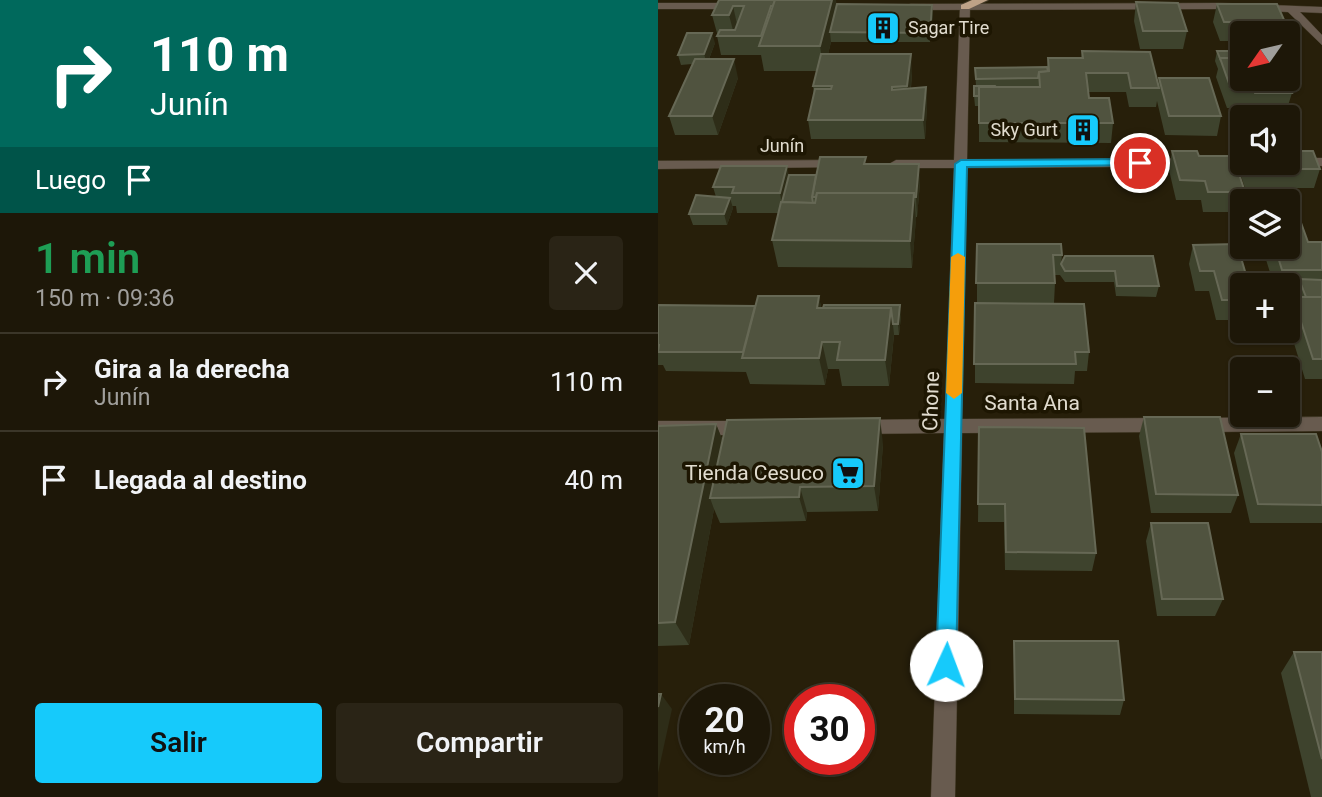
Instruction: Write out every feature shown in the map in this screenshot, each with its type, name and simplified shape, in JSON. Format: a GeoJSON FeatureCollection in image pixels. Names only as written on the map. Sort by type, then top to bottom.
{"type":"FeatureCollection","features":[{"type":"Feature","properties":{"kind":"street"},"geometry":{"type":"LineString","coordinates":[[1277,0],[1290,8],[1322,42]]}},
{"type":"Feature","properties":{"kind":"street"},"geometry":{"type":"LineString","coordinates":[[895,7],[974,4],[1322,10]]}},
{"type":"Feature","properties":{"kind":"street","name":"Chone"},"geometry":{"type":"LineString","coordinates":[[943,797],[961,164],[974,4]]}},
{"type":"Feature","properties":{"kind":"street"},"geometry":{"type":"LineString","coordinates":[[658,6],[756,6]]}},
{"type":"Feature","properties":{"kind":"street"},"geometry":{"type":"LineString","coordinates":[[878,164],[1230,162]]}},
{"type":"Feature","properties":{"kind":"street"},"geometry":{"type":"LineString","coordinates":[[1300,162],[1322,162]]}},
{"type":"Feature","properties":{"kind":"street","name":"Junín"},"geometry":{"type":"LineString","coordinates":[[658,165],[851,164]]}},
{"type":"Feature","properties":{"kind":"street","name":"Santa Ana"},"geometry":{"type":"LineString","coordinates":[[832,427],[1322,424]]}},
{"type":"Feature","properties":{"kind":"street"},"geometry":{"type":"LineString","coordinates":[[658,428],[765,428]]}},
{"type":"Feature","properties":{"kind":"building"},"geometry":{"type":"Polygon","coordinates":[[[719,0],[775,0],[761,36],[717,36],[720,30],[735,30],[744,6],[733,6],[729,15],[712,15],[719,0]]]}},
{"type":"Feature","properties":{"kind":"building"},"geometry":{"type":"Polygon","coordinates":[[[775,0],[832,0],[820,46],[759,46],[775,0]]]}},
{"type":"Feature","properties":{"kind":"building"},"geometry":{"type":"Polygon","coordinates":[[[1136,2],[1178,3],[1187,31],[1143,31],[1136,2]]]}},
{"type":"Feature","properties":{"kind":"building","name":"Sagar Tire"},"geometry":{"type":"Polygon","coordinates":[[[837,4],[932,5],[930,33],[830,32],[837,4]]]}},
{"type":"Feature","properties":{"kind":"building"},"geometry":{"type":"Polygon","coordinates":[[[1217,4],[1277,4],[1285,21],[1230,21],[1224,22],[1217,4]]]}},
{"type":"Feature","properties":{"kind":"building"},"geometry":{"type":"Polygon","coordinates":[[[687,33],[712,33],[704,54],[678,55],[687,33]]]}},
{"type":"Feature","properties":{"kind":"building"},"geometry":{"type":"Polygon","coordinates":[[[1082,51],[1150,52],[1159,88],[1131,88],[1128,73],[1086,73],[1089,98],[1109,98],[1113,123],[979,123],[979,87],[1040,87],[1039,72],[1049,71],[1048,58],[1083,58],[1082,51]]]}},
{"type":"Feature","properties":{"kind":"building"},"geometry":{"type":"Polygon","coordinates":[[[1217,51],[1230,51],[1230,58],[1220,58],[1221,61],[1217,51]]]}},
{"type":"Feature","properties":{"kind":"building"},"geometry":{"type":"Polygon","coordinates":[[[821,54],[911,54],[907,86],[892,87],[892,90],[926,87],[923,120],[808,120],[815,89],[831,89],[832,86],[813,86],[821,54]]]}},
{"type":"Feature","properties":{"kind":"building"},"geometry":{"type":"Polygon","coordinates":[[[1220,58],[1230,58],[1230,86],[1220,58]]]}},
{"type":"Feature","properties":{"kind":"building"},"geometry":{"type":"Polygon","coordinates":[[[695,59],[734,59],[712,116],[669,116],[695,59]]]}},
{"type":"Feature","properties":{"kind":"building"},"geometry":{"type":"Polygon","coordinates":[[[1047,67],[1048,71],[1039,72],[1038,78],[976,79],[975,68],[1047,67]]]}},
{"type":"Feature","properties":{"kind":"building"},"geometry":{"type":"Polygon","coordinates":[[[1159,78],[1209,78],[1221,116],[1169,116],[1159,78]]]}},
{"type":"Feature","properties":{"kind":"building"},"geometry":{"type":"Polygon","coordinates":[[[974,86],[996,87],[979,87],[979,96],[974,96],[974,86]]]}},
{"type":"Feature","properties":{"kind":"building"},"geometry":{"type":"Polygon","coordinates":[[[1254,91],[1292,93],[1255,93],[1254,91]]]}},
{"type":"Feature","properties":{"kind":"building"},"geometry":{"type":"Polygon","coordinates":[[[1172,151],[1197,151],[1199,156],[1230,156],[1230,175],[1239,175],[1244,189],[1208,192],[1205,181],[1180,180],[1172,151]]]}},
{"type":"Feature","properties":{"kind":"building"},"geometry":{"type":"Polygon","coordinates":[[[1300,151],[1313,151],[1320,169],[1300,169],[1300,151]]]}},
{"type":"Feature","properties":{"kind":"building"},"geometry":{"type":"Polygon","coordinates":[[[820,157],[866,157],[864,164],[919,164],[916,197],[914,193],[817,193],[816,197],[812,197],[820,157]]]}},
{"type":"Feature","properties":{"kind":"building"},"geometry":{"type":"Polygon","coordinates":[[[721,166],[787,166],[780,193],[732,193],[734,187],[713,187],[721,166]]]}},
{"type":"Feature","properties":{"kind":"building"},"geometry":{"type":"Polygon","coordinates":[[[789,175],[816,175],[813,203],[782,202],[789,175]]]}},
{"type":"Feature","properties":{"kind":"building"},"geometry":{"type":"Polygon","coordinates":[[[817,193],[914,193],[910,241],[772,240],[781,202],[815,203],[817,193]]]}},
{"type":"Feature","properties":{"kind":"building"},"geometry":{"type":"Polygon","coordinates":[[[696,195],[730,198],[724,214],[689,214],[696,195]]]}},
{"type":"Feature","properties":{"kind":"building"},"geometry":{"type":"Polygon","coordinates":[[[1300,220],[1308,242],[1322,242],[1322,270],[1282,270],[1279,259],[1300,259],[1300,220]]]}},
{"type":"Feature","properties":{"kind":"building"},"geometry":{"type":"Polygon","coordinates":[[[977,244],[1061,244],[1062,255],[1053,255],[1055,283],[976,283],[977,244]]]}},
{"type":"Feature","properties":{"kind":"building"},"geometry":{"type":"Polygon","coordinates":[[[1230,244],[1230,259],[1241,259],[1245,273],[1230,273],[1230,300],[1222,300],[1214,271],[1200,271],[1193,245],[1230,244]]]}},
{"type":"Feature","properties":{"kind":"building"},"geometry":{"type":"Polygon","coordinates":[[[1065,256],[1153,256],[1159,286],[1117,286],[1115,271],[1065,271],[1061,264],[1065,256]]]}},
{"type":"Feature","properties":{"kind":"building"},"geometry":{"type":"Polygon","coordinates":[[[1300,279],[1322,280],[1322,297],[1306,297],[1300,279]]]}},
{"type":"Feature","properties":{"kind":"building"},"geometry":{"type":"Polygon","coordinates":[[[758,296],[819,296],[817,308],[891,308],[885,360],[837,360],[840,342],[822,342],[819,358],[742,358],[758,296]]]}},
{"type":"Feature","properties":{"kind":"building"},"geometry":{"type":"Polygon","coordinates":[[[1300,297],[1322,297],[1322,359],[1313,359],[1300,319],[1300,297]]]}},
{"type":"Feature","properties":{"kind":"building"},"geometry":{"type":"Polygon","coordinates":[[[975,303],[1084,304],[1089,352],[1075,352],[1076,364],[974,364],[975,303]]]}},
{"type":"Feature","properties":{"kind":"building"},"geometry":{"type":"Polygon","coordinates":[[[658,305],[755,306],[743,352],[658,352],[658,305]]]}},
{"type":"Feature","properties":{"kind":"building"},"geometry":{"type":"Polygon","coordinates":[[[824,305],[900,305],[898,324],[893,324],[891,308],[823,308],[824,305]]]}},
{"type":"Feature","properties":{"kind":"building"},"geometry":{"type":"Polygon","coordinates":[[[1144,417],[1220,417],[1238,495],[1156,494],[1144,417]]]}},
{"type":"Feature","properties":{"kind":"building"},"geometry":{"type":"Polygon","coordinates":[[[880,418],[874,486],[800,487],[799,497],[710,498],[727,420],[880,418]]]}},
{"type":"Feature","properties":{"kind":"building"},"geometry":{"type":"Polygon","coordinates":[[[716,424],[675,622],[658,623],[658,426],[716,424]]]}},
{"type":"Feature","properties":{"kind":"building"},"geometry":{"type":"Polygon","coordinates":[[[979,427],[1084,428],[1096,553],[1006,552],[1005,504],[978,504],[979,427]]]}},
{"type":"Feature","properties":{"kind":"building"},"geometry":{"type":"Polygon","coordinates":[[[1241,434],[1316,434],[1322,452],[1322,505],[1258,504],[1241,434]]]}},
{"type":"Feature","properties":{"kind":"building"},"geometry":{"type":"Polygon","coordinates":[[[1151,523],[1208,523],[1223,599],[1162,599],[1151,523]]]}},
{"type":"Feature","properties":{"kind":"building"},"geometry":{"type":"Polygon","coordinates":[[[1014,641],[1118,641],[1124,700],[1015,699],[1014,641]]]}},
{"type":"Feature","properties":{"kind":"building"},"geometry":{"type":"Polygon","coordinates":[[[1294,652],[1322,652],[1322,759],[1294,652]]]}},
{"type":"Feature","properties":{"kind":"slow traffic"},"geometry":{"type":"LineString","coordinates":[[954,393],[958,257]]}},
{"type":"Feature","properties":{"kind":"place","name":"Sagar Tire"},"geometry":{"type":"Point","coordinates":[883,28]}},
{"type":"Feature","properties":{"kind":"place","name":"Sky Gurt"},"geometry":{"type":"Point","coordinates":[1083,130]}},
{"type":"Feature","properties":{"kind":"place","name":"Tienda Cesuco"},"geometry":{"type":"Point","coordinates":[848,473]}},
{"type":"Feature","properties":{"kind":"route"},"geometry":{"type":"LineString","coordinates":[[946,665],[961,164],[1140,163]]}}]}
